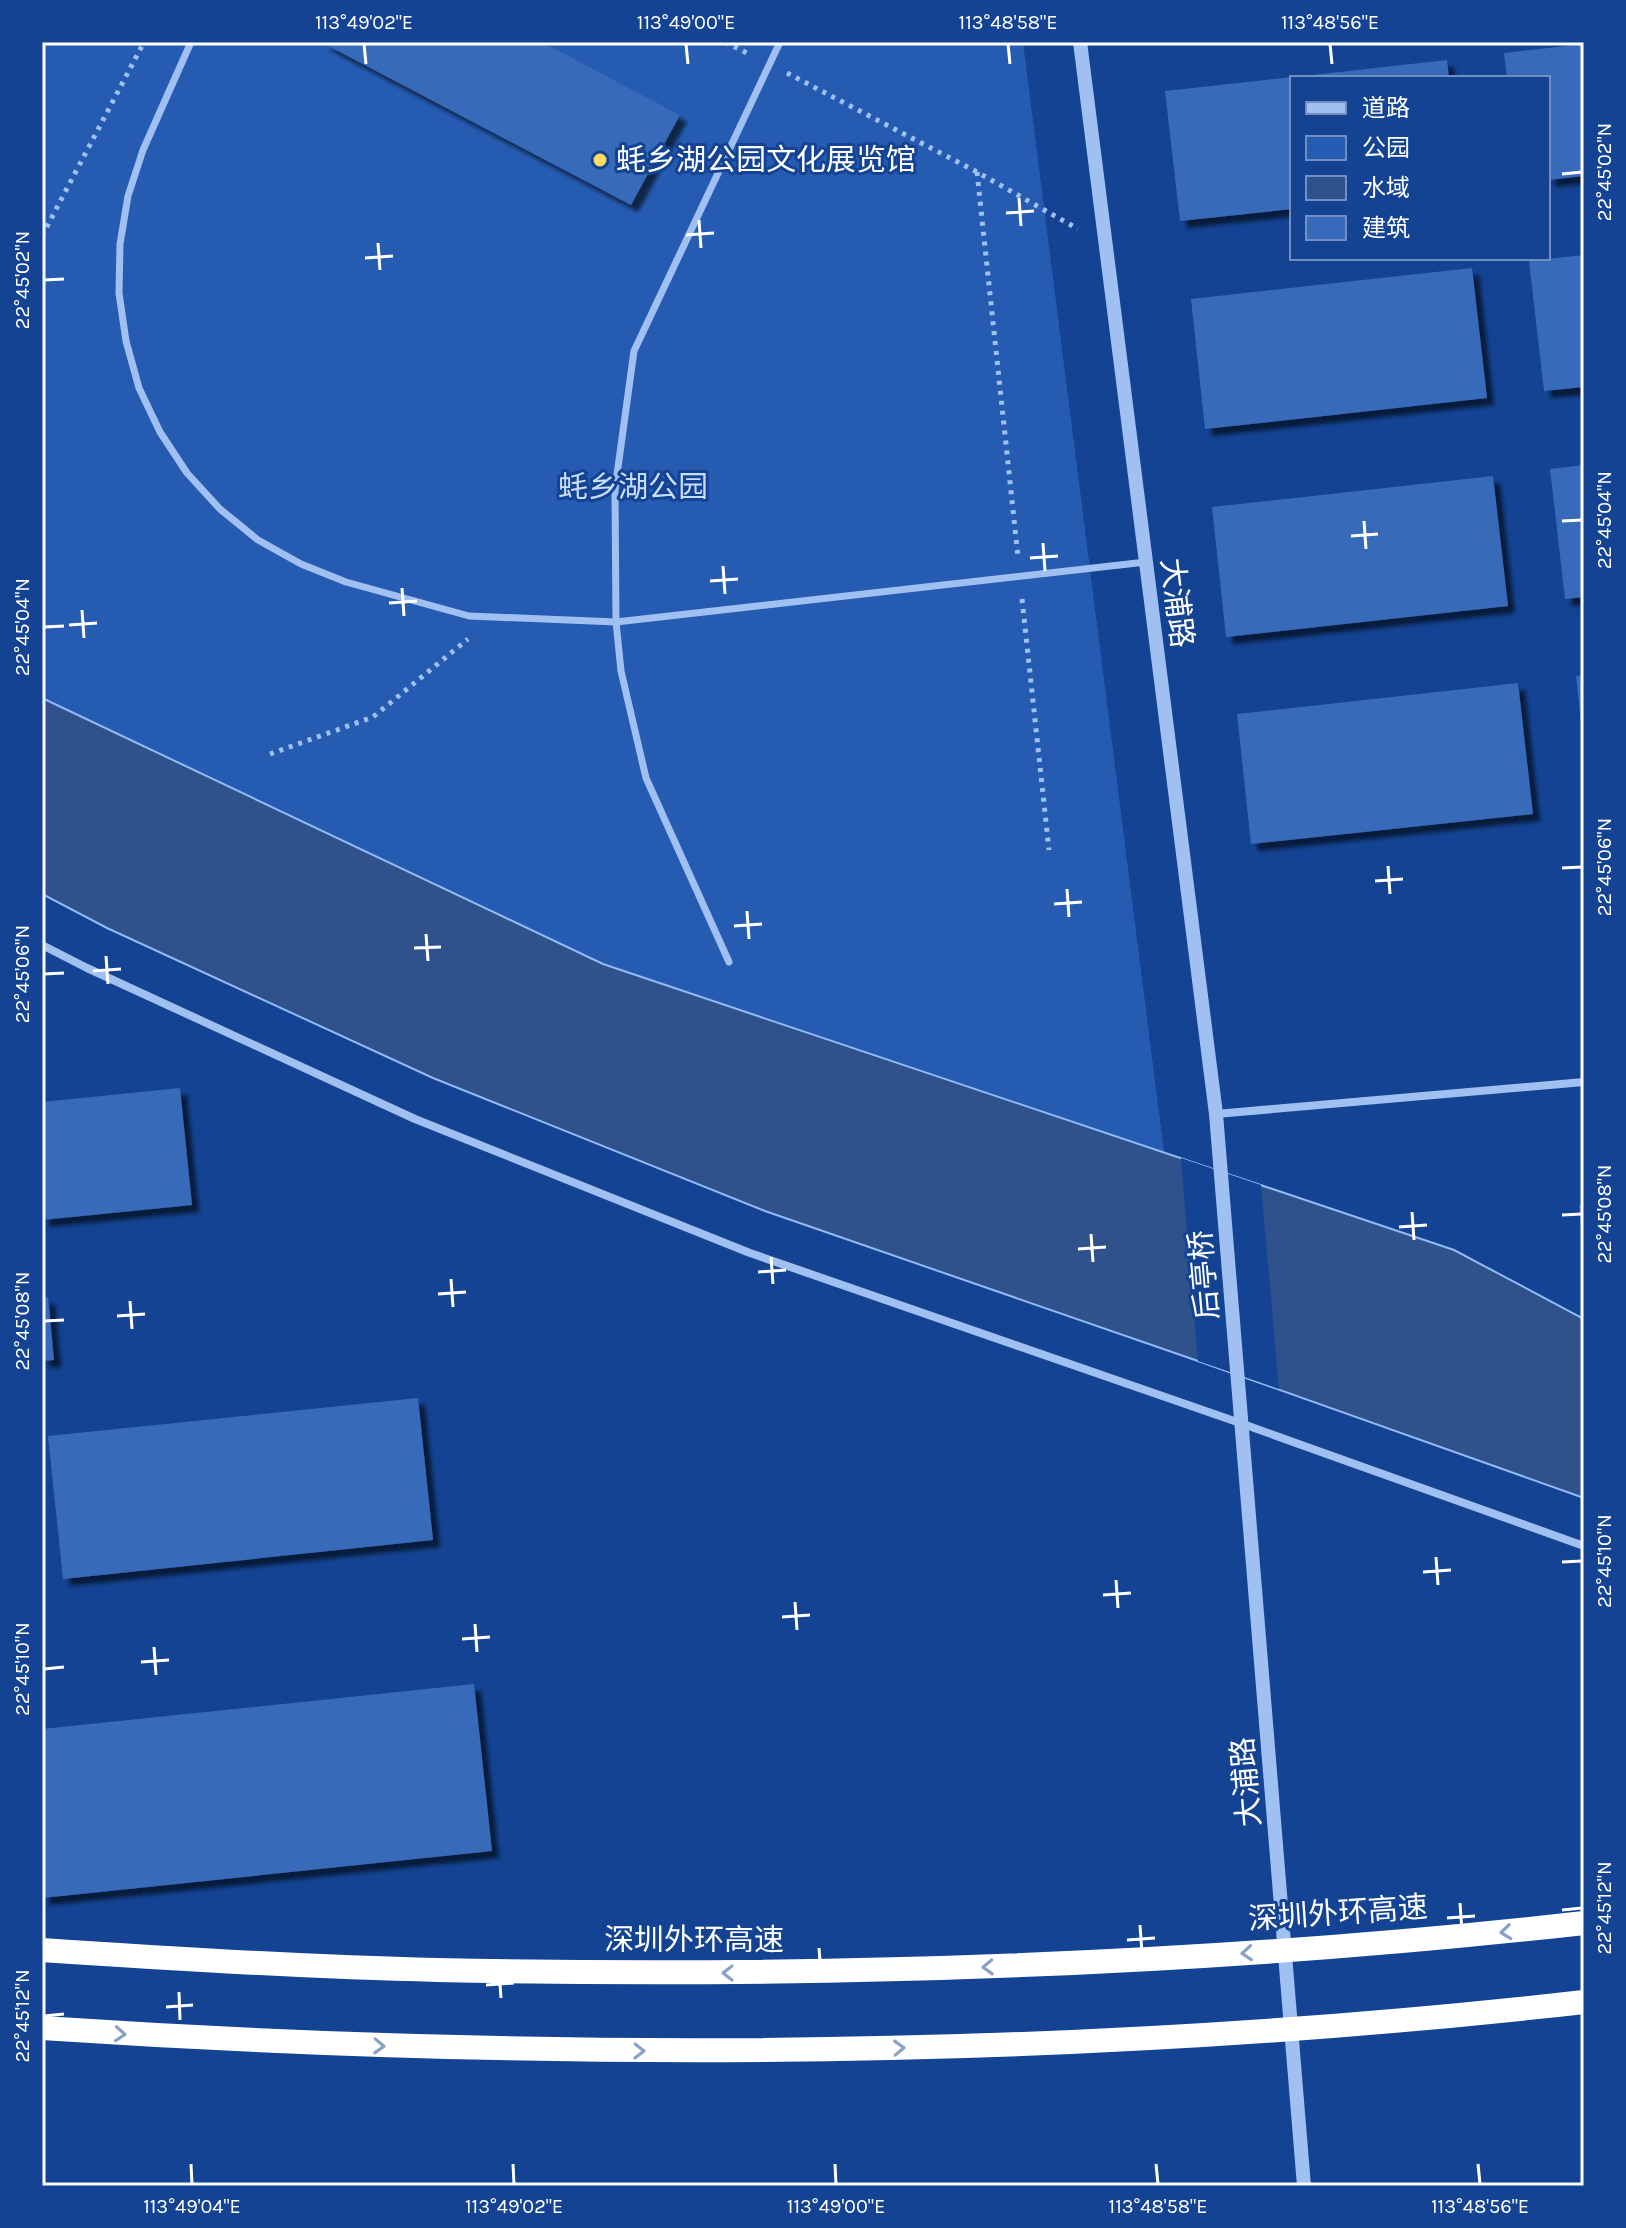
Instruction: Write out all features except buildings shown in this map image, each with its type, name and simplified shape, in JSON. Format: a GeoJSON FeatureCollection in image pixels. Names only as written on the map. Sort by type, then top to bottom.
{"type":"FeatureCollection","features":[{"type":"Feature","properties":{"kind":"highway","name":"深圳外环高速"},"geometry":{"type":"LineString","coordinates":[[42,1950],[434,1970],[649,1973],[863,1971],[1078,1963],[1292,1950],[1584,1923]]}},
{"type":"Feature","properties":{"kind":"highway"},"geometry":{"type":"LineString","coordinates":[[42,2028],[215,2040],[432,2048],[649,2051],[865,2049],[1081,2042],[1298,2029],[1584,2002]]}},
{"type":"Feature","properties":{"kind":"street"},"geometry":{"type":"LineString","coordinates":[[191,42],[143,150],[128,196],[120,244],[119,293],[126,341],[139,388],[160,432],[187,473],[220,509],[258,540],[301,564],[346,582],[469,616],[616,622],[1146,562]]}},
{"type":"Feature","properties":{"kind":"street"},"geometry":{"type":"LineString","coordinates":[[729,962],[646,778],[621,671],[616,622],[615,489],[634,351],[780,42]]}},
{"type":"Feature","properties":{"kind":"street","name":"大浦路"},"geometry":{"type":"LineString","coordinates":[[1080,42],[1221,1172]]}},
{"type":"Feature","properties":{"kind":"street"},"geometry":{"type":"LineString","coordinates":[[42,945],[415,1119],[750,1253],[1584,1546]]}},
{"type":"Feature","properties":{"kind":"street"},"geometry":{"type":"LineString","coordinates":[[1216,1114],[1584,1082]]}},
{"type":"Feature","properties":{"kind":"street","name":"后亭桥"},"geometry":{"type":"LineString","coordinates":[[1221,1172],[1238,1375]]}},
{"type":"Feature","properties":{"kind":"street","name":"大浦路"},"geometry":{"type":"LineString","coordinates":[[1238,1375],[1304,2186]]}},
{"type":"Feature","properties":{"kind":"path"},"geometry":{"type":"LineString","coordinates":[[42,236],[144,42]]}},
{"type":"Feature","properties":{"kind":"path"},"geometry":{"type":"LineString","coordinates":[[725,42],[977,172],[1106,245]]}},
{"type":"Feature","properties":{"kind":"path"},"geometry":{"type":"LineString","coordinates":[[977,172],[1049,850]]}},
{"type":"Feature","properties":{"kind":"path"},"geometry":{"type":"LineString","coordinates":[[270,754],[373,717],[494,617]]}},
{"type":"Feature","properties":{"kind":"green space","name":"蚝乡湖公园"},"geometry":{"type":"Polygon","coordinates":[[[42,42],[1023,42],[1164,1152],[603,964],[42,698],[42,42]]]}},
{"type":"Feature","properties":{"kind":"water"},"geometry":{"type":"Polygon","coordinates":[[[42,698],[603,964],[1454,1250],[1584,1319],[1584,1498],[765,1211],[433,1078],[107,928],[42,894],[42,698]]]}},
{"type":"Feature","properties":{"kind":"pier"},"geometry":{"type":"Polygon","coordinates":[[[1181,1158],[1261,1185],[1279,1389],[1198,1361],[1181,1158]]]}},
{"type":"Feature","properties":{"kind":"place","name":"蚝乡湖公园文化展览馆"},"geometry":{"type":"Point","coordinates":[600,160]}}]}
